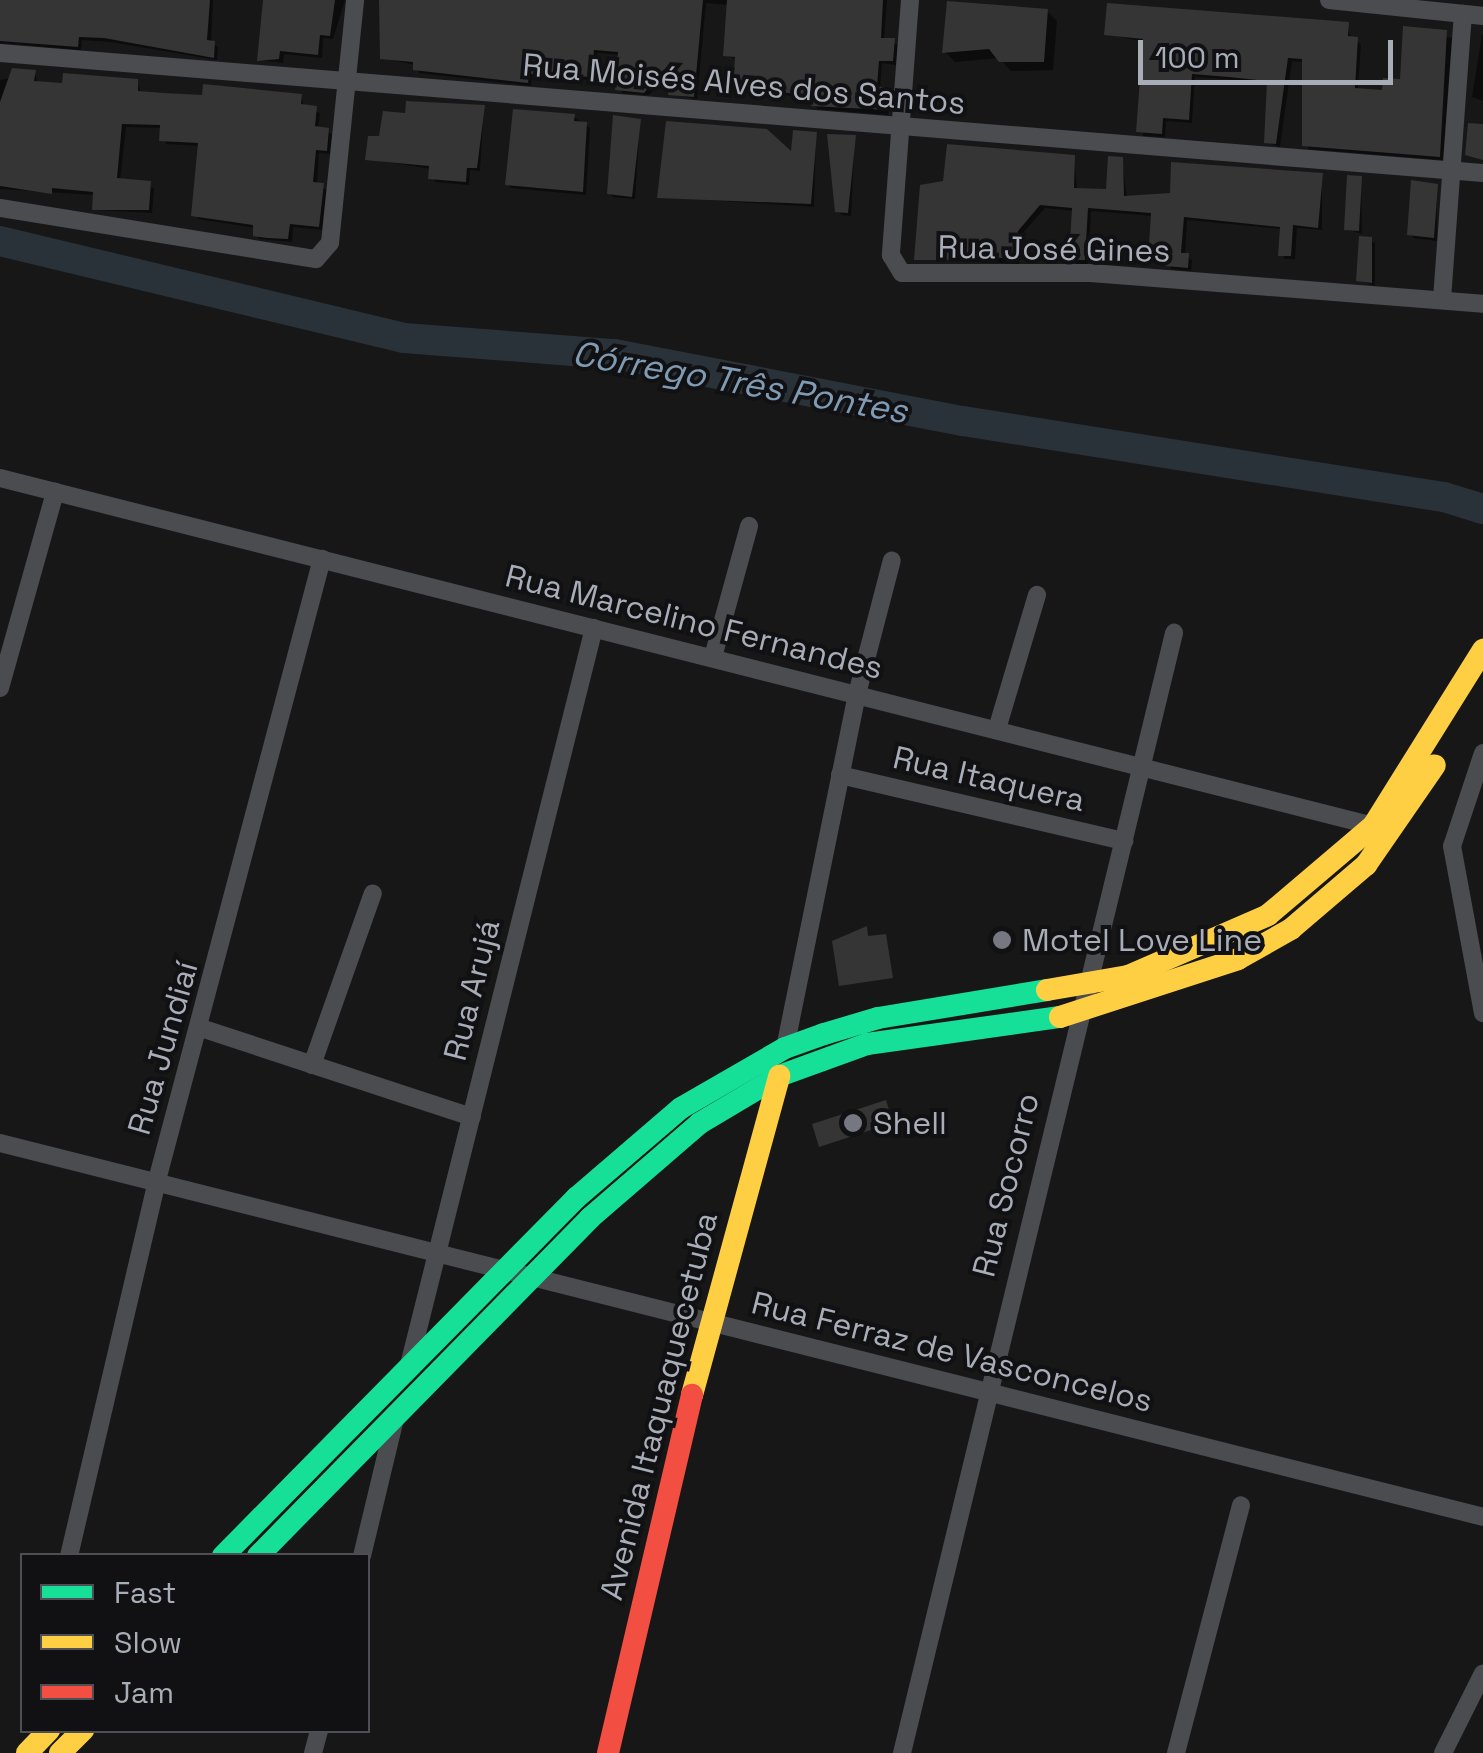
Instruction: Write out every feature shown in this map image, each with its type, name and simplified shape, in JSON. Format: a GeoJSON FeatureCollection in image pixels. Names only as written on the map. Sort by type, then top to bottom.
{"type":"FeatureCollection","features":[{"type":"Feature","properties":{"kind":"main road"},"geometry":{"type":"LineString","coordinates":[[225,1553],[505,1268],[652,1130],[785,1048],[878,1018],[1088,984],[1166,965],[1223,940],[1307,888],[1373,826],[1483,650]]}},
{"type":"Feature","properties":{"kind":"main road"},"geometry":{"type":"LineString","coordinates":[[261,1553],[644,1166],[779,1076],[867,1044],[1080,1014],[1238,959],[1337,892],[1401,824],[1483,684]]}},
{"type":"Feature","properties":{"kind":"main road","name":"Avenida Itaquaquecetuba"},"geometry":{"type":"LineString","coordinates":[[608,1753],[709,1323],[779,1076]]}},
{"type":"Feature","properties":{"kind":"main road"},"geometry":{"type":"LineString","coordinates":[[26,1753],[46,1733]]}},
{"type":"Feature","properties":{"kind":"main road"},"geometry":{"type":"LineString","coordinates":[[60,1753],[80,1733]]}},
{"type":"Feature","properties":{"kind":"street"},"geometry":{"type":"LineString","coordinates":[[0,208],[304,260],[325,254],[330,243],[355,0]]}},
{"type":"Feature","properties":{"kind":"street","name":"Rua José Gines"},"geometry":{"type":"LineString","coordinates":[[910,0],[890,255],[914,277],[1091,273],[1483,304]]}},
{"type":"Feature","properties":{"kind":"street"},"geometry":{"type":"LineString","coordinates":[[1330,0],[1483,16]]}},
{"type":"Feature","properties":{"kind":"street"},"geometry":{"type":"LineString","coordinates":[[1442,299],[1456,170],[1463,14]]}},
{"type":"Feature","properties":{"kind":"street","name":"Rua Moisés Alves dos Santos"},"geometry":{"type":"LineString","coordinates":[[0,53],[1483,173]]}},
{"type":"Feature","properties":{"kind":"street","name":"Rua Marcelino Fernandes"},"geometry":{"type":"LineString","coordinates":[[0,478],[1373,826]]}},
{"type":"Feature","properties":{"kind":"street"},"geometry":{"type":"LineString","coordinates":[[0,688],[8,626],[55,492]]}},
{"type":"Feature","properties":{"kind":"street"},"geometry":{"type":"LineString","coordinates":[[713,657],[749,526]]}},
{"type":"Feature","properties":{"kind":"street","name":"Rua Jundiaí"},"geometry":{"type":"LineString","coordinates":[[70,1553],[156,1184],[201,1028],[322,559]]}},
{"type":"Feature","properties":{"kind":"street"},"geometry":{"type":"LineString","coordinates":[[785,1048],[857,694],[892,560]]}},
{"type":"Feature","properties":{"kind":"street"},"geometry":{"type":"LineString","coordinates":[[998,730],[1038,595]]}},
{"type":"Feature","properties":{"kind":"street","name":"Rua Arujá"},"geometry":{"type":"LineString","coordinates":[[409,1367],[594,628]]}},
{"type":"Feature","properties":{"kind":"street","name":"Rua Socorro"},"geometry":{"type":"LineString","coordinates":[[902,1753],[1174,633]]}},
{"type":"Feature","properties":{"kind":"street"},"geometry":{"type":"LineString","coordinates":[[1483,753],[1452,846],[1483,1014]]}},
{"type":"Feature","properties":{"kind":"street","name":"Rua Itaquera"},"geometry":{"type":"LineString","coordinates":[[840,775],[1124,841]]}},
{"type":"Feature","properties":{"kind":"street"},"geometry":{"type":"LineString","coordinates":[[312,1064],[373,893]]}},
{"type":"Feature","properties":{"kind":"street"},"geometry":{"type":"LineString","coordinates":[[201,1028],[472,1116]]}},
{"type":"Feature","properties":{"kind":"street","name":"Rua Ferraz de Vasconcelos"},"geometry":{"type":"LineString","coordinates":[[0,1142],[1483,1517]]}},
{"type":"Feature","properties":{"kind":"street"},"geometry":{"type":"LineString","coordinates":[[363,1553],[396,1418]]}},
{"type":"Feature","properties":{"kind":"street"},"geometry":{"type":"LineString","coordinates":[[1176,1753],[1242,1505]]}},
{"type":"Feature","properties":{"kind":"street"},"geometry":{"type":"LineString","coordinates":[[1443,1753],[1483,1673]]}},
{"type":"Feature","properties":{"kind":"building"},"geometry":{"type":"Polygon","coordinates":[[[0,0],[210,0],[207,40],[215,41],[214,58],[104,38],[79,37],[78,47],[0,41],[0,0]]]}},
{"type":"Feature","properties":{"kind":"building"},"geometry":{"type":"Polygon","coordinates":[[[263,0],[335,0],[330,36],[320,35],[318,55],[280,51],[279,59],[257,61],[263,0]]]}},
{"type":"Feature","properties":{"kind":"building"},"geometry":{"type":"Polygon","coordinates":[[[379,0],[703,0],[694,97],[668,95],[671,62],[644,93],[615,90],[618,52],[594,50],[591,77],[529,74],[528,83],[413,70],[413,62],[380,59],[379,0]]]}},
{"type":"Feature","properties":{"kind":"building"},"geometry":{"type":"Polygon","coordinates":[[[727,0],[883,0],[881,38],[895,38],[893,61],[879,61],[877,86],[890,89],[888,110],[811,106],[812,96],[733,86],[735,57],[723,56],[727,0]]]}},
{"type":"Feature","properties":{"kind":"building"},"geometry":{"type":"Polygon","coordinates":[[[947,1],[1048,9],[1044,62],[999,62],[989,49],[942,53],[947,1]]]}},
{"type":"Feature","properties":{"kind":"building"},"geometry":{"type":"Polygon","coordinates":[[[1107,3],[1349,22],[1348,36],[1358,37],[1355,88],[1382,90],[1383,78],[1400,79],[1403,26],[1447,30],[1440,157],[1302,146],[1302,59],[1288,58],[1276,144],[1264,143],[1267,81],[1229,77],[1192,74],[1189,120],[1163,118],[1162,134],[1136,132],[1143,39],[1104,35],[1107,3]]]}},
{"type":"Feature","properties":{"kind":"building"},"geometry":{"type":"Polygon","coordinates":[[[12,68],[36,70],[34,81],[62,83],[63,73],[138,79],[138,91],[202,95],[203,84],[302,94],[301,104],[317,106],[315,126],[329,128],[327,151],[316,150],[313,182],[324,183],[319,227],[290,224],[288,239],[267,238],[253,236],[253,225],[191,216],[198,143],[159,141],[160,125],[122,124],[117,178],[151,181],[149,210],[92,210],[93,192],[52,188],[52,194],[0,186],[0,102],[12,68]]]}},
{"type":"Feature","properties":{"kind":"building"},"geometry":{"type":"Polygon","coordinates":[[[406,101],[485,105],[477,168],[467,168],[466,182],[428,179],[429,166],[365,160],[368,136],[379,136],[383,111],[405,113],[406,101]]]}},
{"type":"Feature","properties":{"kind":"building"},"geometry":{"type":"Polygon","coordinates":[[[513,109],[575,114],[574,121],[587,122],[583,192],[505,185],[513,109]]]}},
{"type":"Feature","properties":{"kind":"building"},"geometry":{"type":"Polygon","coordinates":[[[613,115],[641,119],[632,197],[607,194],[613,115]]]}},
{"type":"Feature","properties":{"kind":"building"},"geometry":{"type":"Polygon","coordinates":[[[666,121],[767,129],[791,151],[793,130],[817,132],[811,204],[657,198],[666,121]]]}},
{"type":"Feature","properties":{"kind":"building"},"geometry":{"type":"Polygon","coordinates":[[[1468,123],[1483,124],[1483,160],[1465,155],[1468,123]]]}},
{"type":"Feature","properties":{"kind":"building"},"geometry":{"type":"Polygon","coordinates":[[[827,134],[856,135],[848,213],[835,212],[827,134]]]}},
{"type":"Feature","properties":{"kind":"building"},"geometry":{"type":"Polygon","coordinates":[[[947,144],[1075,155],[1074,188],[1106,189],[1108,156],[1123,157],[1124,196],[1170,193],[1171,162],[1323,173],[1318,228],[1293,225],[1291,256],[1278,256],[1280,227],[1184,217],[1181,253],[1189,253],[1188,268],[1165,266],[1166,246],[1149,245],[1151,213],[1088,208],[1085,260],[1069,260],[1072,208],[1040,205],[1018,231],[1016,260],[957,252],[953,260],[914,260],[920,185],[943,181],[947,144]]]}},
{"type":"Feature","properties":{"kind":"building"},"geometry":{"type":"Polygon","coordinates":[[[1347,175],[1362,176],[1359,231],[1344,230],[1347,175]]]}},
{"type":"Feature","properties":{"kind":"building"},"geometry":{"type":"Polygon","coordinates":[[[1411,180],[1438,184],[1434,238],[1407,235],[1411,180]]]}},
{"type":"Feature","properties":{"kind":"building"},"geometry":{"type":"Polygon","coordinates":[[[1359,236],[1372,237],[1372,283],[1356,281],[1359,236]]]}},
{"type":"Feature","properties":{"kind":"building"},"geometry":{"type":"Polygon","coordinates":[[[867,926],[868,936],[886,934],[893,978],[839,986],[832,941],[867,926]]]}},
{"type":"Feature","properties":{"kind":"building","name":"Shell"},"geometry":{"type":"Polygon","coordinates":[[[886,1100],[893,1123],[819,1147],[812,1124],[886,1100]]]}},
{"type":"Feature","properties":{"kind":"waterway","name":"Córrego Três Pontes"},"geometry":{"type":"LineString","coordinates":[[0,241],[404,338],[614,354],[963,421],[1444,497],[1483,509]]}},
{"type":"Feature","properties":{"kind":"traffic: fast"},"geometry":{"type":"LineString","coordinates":[[226,1553],[576,1198],[681,1108],[785,1048],[824,1034],[878,1018],[1047,990]]}},
{"type":"Feature","properties":{"kind":"traffic: fast"},"geometry":{"type":"LineString","coordinates":[[261,1553],[590,1218],[700,1123],[779,1076],[867,1044],[1060,1017]]}},
{"type":"Feature","properties":{"kind":"traffic: slow"},"geometry":{"type":"LineString","coordinates":[[1047,990],[1128,976],[1268,915],[1373,826],[1483,650]]}},
{"type":"Feature","properties":{"kind":"traffic: slow"},"geometry":{"type":"LineString","coordinates":[[1060,1017],[1238,959],[1291,929],[1366,865],[1435,765]]}},
{"type":"Feature","properties":{"kind":"traffic: slow"},"geometry":{"type":"LineString","coordinates":[[692,1395],[779,1076]]}},
{"type":"Feature","properties":{"kind":"traffic: slow"},"geometry":{"type":"LineString","coordinates":[[27,1753],[46,1733]]}},
{"type":"Feature","properties":{"kind":"traffic: slow"},"geometry":{"type":"LineString","coordinates":[[60,1753],[80,1733]]}},
{"type":"Feature","properties":{"kind":"traffic: jam"},"geometry":{"type":"LineString","coordinates":[[608,1753],[692,1395]]}},
{"type":"Feature","properties":{"kind":"place","name":"Motel Love Line"},"geometry":{"type":"Point","coordinates":[1002,940]}},
{"type":"Feature","properties":{"kind":"place","name":"Shell"},"geometry":{"type":"Point","coordinates":[853,1123]}}]}
